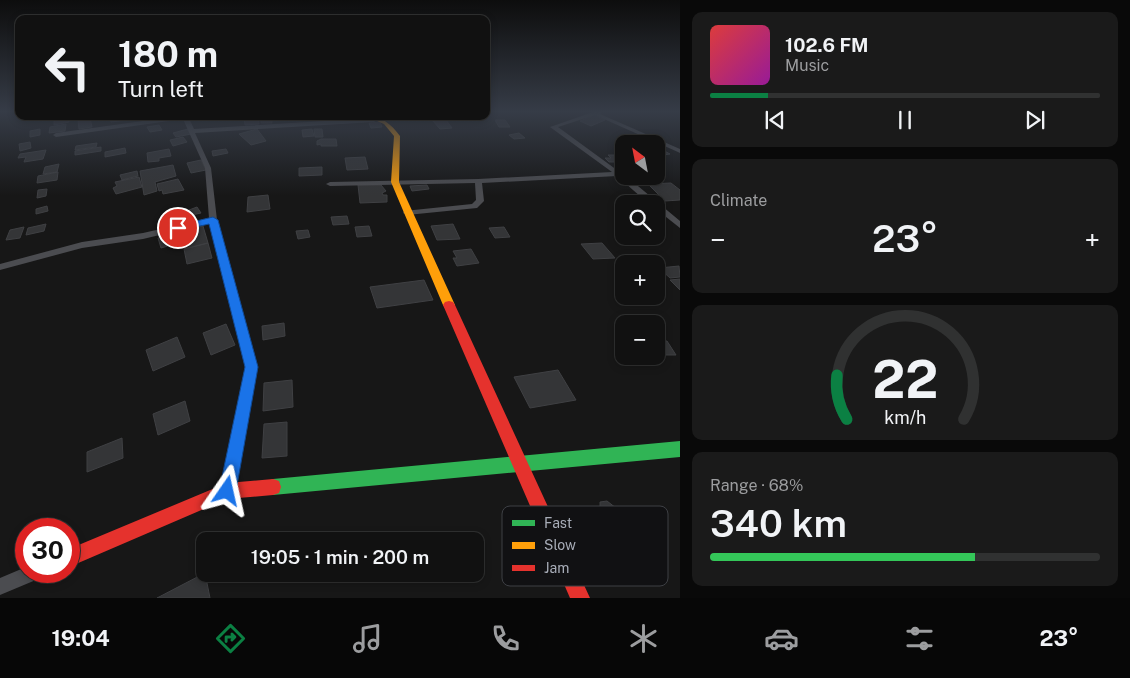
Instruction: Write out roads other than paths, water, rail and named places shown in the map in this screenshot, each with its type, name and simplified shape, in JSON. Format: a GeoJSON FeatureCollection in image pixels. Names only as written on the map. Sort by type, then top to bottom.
{"type":"FeatureCollection","features":[{"type":"Feature","properties":{"kind":"street"},"geometry":{"type":"LineString","coordinates":[[196,140],[208,168],[213,220],[251,367],[227,491]]}},
{"type":"Feature","properties":{"kind":"street"},"geometry":{"type":"LineString","coordinates":[[397,140],[395,182],[538,506]]}},
{"type":"Feature","properties":{"kind":"street"},"geometry":{"type":"LineString","coordinates":[[571,140],[615,171]]}},
{"type":"Feature","properties":{"kind":"street"},"geometry":{"type":"LineString","coordinates":[[656,140],[680,151]]}},
{"type":"Feature","properties":{"kind":"street"},"geometry":{"type":"LineString","coordinates":[[330,184],[478,181],[615,174]]}},
{"type":"Feature","properties":{"kind":"street"},"geometry":{"type":"LineString","coordinates":[[408,213],[474,206],[480,201],[478,181]]}},
{"type":"Feature","properties":{"kind":"street"},"geometry":{"type":"LineString","coordinates":[[632,185],[643,195]]}},
{"type":"Feature","properties":{"kind":"street"},"geometry":{"type":"LineString","coordinates":[[665,213],[680,225]]}},
{"type":"Feature","properties":{"kind":"street"},"geometry":{"type":"LineString","coordinates":[[0,268],[82,245],[143,236],[213,220]]}},
{"type":"Feature","properties":{"kind":"street"},"geometry":{"type":"LineString","coordinates":[[80,553],[227,491],[680,449]]}},
{"type":"Feature","properties":{"kind":"street"},"geometry":{"type":"LineString","coordinates":[[0,587],[15,581]]}},
{"type":"Feature","properties":{"kind":"street"},"geometry":{"type":"LineString","coordinates":[[574,586],[580,598]]}}]}
